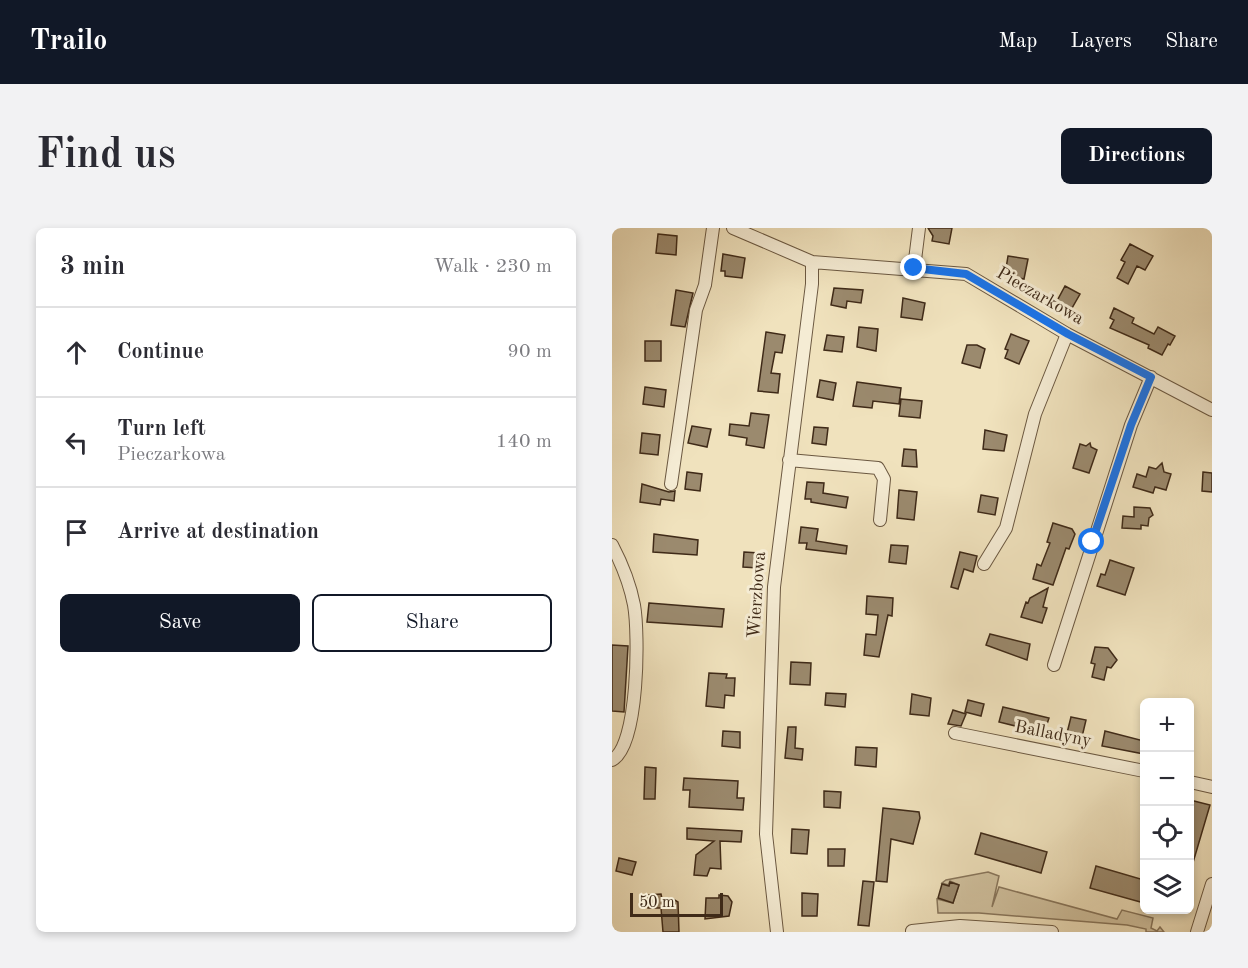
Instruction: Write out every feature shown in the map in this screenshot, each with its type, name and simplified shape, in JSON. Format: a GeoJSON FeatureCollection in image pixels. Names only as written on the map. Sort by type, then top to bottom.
{"type":"FeatureCollection","features":[{"type":"Feature","properties":{"kind":"street"},"geometry":{"type":"LineString","coordinates":[[671,484],[696,310],[705,285],[713,228]]}},
{"type":"Feature","properties":{"kind":"street","name":"Pieczarkowa"},"geometry":{"type":"LineString","coordinates":[[733,228],[812,262],[914,268],[966,274],[1068,334],[1212,410]]}},
{"type":"Feature","properties":{"kind":"street"},"geometry":{"type":"LineString","coordinates":[[914,268],[919,228]]}},
{"type":"Feature","properties":{"kind":"street","name":"Wierzbowa"},"geometry":{"type":"LineString","coordinates":[[777,932],[766,834],[774,586],[812,284],[812,262]]}},
{"type":"Feature","properties":{"kind":"street"},"geometry":{"type":"LineString","coordinates":[[984,564],[1005,528],[1035,414],[1068,334]]}},
{"type":"Feature","properties":{"kind":"street"},"geometry":{"type":"LineString","coordinates":[[1054,665],[1127,435],[1151,377]]}},
{"type":"Feature","properties":{"kind":"street"},"geometry":{"type":"LineString","coordinates":[[789,460],[878,468],[884,479],[880,520]]}},
{"type":"Feature","properties":{"kind":"street"},"geometry":{"type":"LineString","coordinates":[[612,545],[622,564],[631,594],[636,628],[632,720],[621,752],[612,760]]}},
{"type":"Feature","properties":{"kind":"street","name":"Balladyny"},"geometry":{"type":"LineString","coordinates":[[955,733],[1140,770]]}},
{"type":"Feature","properties":{"kind":"street"},"geometry":{"type":"LineString","coordinates":[[1194,783],[1212,787]]}},
{"type":"Feature","properties":{"kind":"street"},"geometry":{"type":"LineString","coordinates":[[1197,932],[1212,884]]}},
{"type":"Feature","properties":{"kind":"street"},"geometry":{"type":"LineString","coordinates":[[912,931],[960,926],[1052,932]]}},
{"type":"Feature","properties":{"kind":"shaded area"},"geometry":{"type":"Polygon","coordinates":[[[988,872],[999,876],[992,907],[999,887],[1117,919],[1122,910],[1153,918],[1151,928],[1157,931],[1160,927],[1164,932],[1146,932],[1146,929],[1127,925],[979,913],[938,913],[937,899],[953,903],[959,885],[950,881],[948,885],[942,883],[946,880],[988,872]]]}},
{"type":"Feature","properties":{"kind":"building"},"geometry":{"type":"Polygon","coordinates":[[[928,228],[952,228],[949,244],[932,241],[933,236],[928,228]]]}},
{"type":"Feature","properties":{"kind":"building"},"geometry":{"type":"Polygon","coordinates":[[[658,234],[677,236],[676,255],[656,253],[658,234]]]}},
{"type":"Feature","properties":{"kind":"building"},"geometry":{"type":"Polygon","coordinates":[[[1130,244],[1153,256],[1145,270],[1137,266],[1128,284],[1117,278],[1125,262],[1121,260],[1130,244]]]}},
{"type":"Feature","properties":{"kind":"building"},"geometry":{"type":"Polygon","coordinates":[[[723,254],[745,258],[742,278],[725,276],[725,271],[721,271],[723,254]]]}},
{"type":"Feature","properties":{"kind":"building"},"geometry":{"type":"Polygon","coordinates":[[[1008,256],[1028,259],[1024,279],[1005,275],[1008,256]]]}},
{"type":"Feature","properties":{"kind":"building"},"geometry":{"type":"Polygon","coordinates":[[[1065,286],[1080,294],[1072,308],[1057,301],[1065,286]]]}},
{"type":"Feature","properties":{"kind":"building"},"geometry":{"type":"Polygon","coordinates":[[[834,288],[863,290],[861,303],[847,301],[846,308],[831,305],[834,288]]]}},
{"type":"Feature","properties":{"kind":"building"},"geometry":{"type":"Polygon","coordinates":[[[676,290],[693,293],[685,327],[671,325],[676,290]]]}},
{"type":"Feature","properties":{"kind":"building"},"geometry":{"type":"Polygon","coordinates":[[[903,298],[925,303],[922,320],[901,317],[903,298]]]}},
{"type":"Feature","properties":{"kind":"building"},"geometry":{"type":"Polygon","coordinates":[[[1114,308],[1134,318],[1132,323],[1154,334],[1158,327],[1175,336],[1162,355],[1148,348],[1149,345],[1110,328],[1114,320],[1110,318],[1114,308]]]}},
{"type":"Feature","properties":{"kind":"building"},"geometry":{"type":"Polygon","coordinates":[[[859,327],[878,329],[876,351],[857,347],[859,327]]]}},
{"type":"Feature","properties":{"kind":"building"},"geometry":{"type":"Polygon","coordinates":[[[766,332],[785,335],[782,353],[775,352],[771,373],[780,374],[778,393],[758,391],[766,332]]]}},
{"type":"Feature","properties":{"kind":"building"},"geometry":{"type":"Polygon","coordinates":[[[1011,334],[1029,341],[1019,364],[1005,358],[1008,350],[1005,349],[1011,334]]]}},
{"type":"Feature","properties":{"kind":"building"},"geometry":{"type":"Polygon","coordinates":[[[827,335],[844,337],[842,352],[824,350],[827,335]]]}},
{"type":"Feature","properties":{"kind":"building"},"geometry":{"type":"Polygon","coordinates":[[[645,341],[661,341],[661,361],[645,361],[645,341]]]}},
{"type":"Feature","properties":{"kind":"building"},"geometry":{"type":"Polygon","coordinates":[[[967,345],[977,345],[985,349],[980,368],[962,363],[967,345]]]}},
{"type":"Feature","properties":{"kind":"building"},"geometry":{"type":"Polygon","coordinates":[[[820,380],[836,383],[833,400],[817,397],[820,380]]]}},
{"type":"Feature","properties":{"kind":"building"},"geometry":{"type":"Polygon","coordinates":[[[857,382],[901,388],[899,404],[873,401],[872,408],[853,406],[857,382]]]}},
{"type":"Feature","properties":{"kind":"building"},"geometry":{"type":"Polygon","coordinates":[[[645,387],[666,390],[664,407],[643,404],[645,387]]]}},
{"type":"Feature","properties":{"kind":"building"},"geometry":{"type":"Polygon","coordinates":[[[901,399],[922,401],[920,418],[899,416],[901,399]]]}},
{"type":"Feature","properties":{"kind":"building"},"geometry":{"type":"Polygon","coordinates":[[[751,413],[769,415],[764,448],[746,445],[747,438],[729,435],[730,424],[749,426],[751,413]]]}},
{"type":"Feature","properties":{"kind":"building"},"geometry":{"type":"Polygon","coordinates":[[[692,426],[711,429],[707,447],[688,443],[692,426]]]}},
{"type":"Feature","properties":{"kind":"building"},"geometry":{"type":"Polygon","coordinates":[[[814,427],[828,428],[826,445],[812,443],[814,427]]]}},
{"type":"Feature","properties":{"kind":"building"},"geometry":{"type":"Polygon","coordinates":[[[985,430],[1007,435],[1004,451],[983,449],[985,430]]]}},
{"type":"Feature","properties":{"kind":"building"},"geometry":{"type":"Polygon","coordinates":[[[642,433],[660,435],[658,455],[640,453],[642,433]]]}},
{"type":"Feature","properties":{"kind":"building"},"geometry":{"type":"Polygon","coordinates":[[[1090,443],[1091,447],[1097,450],[1089,473],[1073,468],[1080,444],[1086,446],[1090,443]]]}},
{"type":"Feature","properties":{"kind":"building"},"geometry":{"type":"Polygon","coordinates":[[[904,449],[916,450],[917,467],[902,466],[904,449]]]}},
{"type":"Feature","properties":{"kind":"building"},"geometry":{"type":"Polygon","coordinates":[[[1162,463],[1164,472],[1171,474],[1166,490],[1155,487],[1153,493],[1133,487],[1137,474],[1146,477],[1149,467],[1156,469],[1162,463]]]}},
{"type":"Feature","properties":{"kind":"building"},"geometry":{"type":"Polygon","coordinates":[[[687,472],[702,474],[700,491],[685,489],[687,472]]]}},
{"type":"Feature","properties":{"kind":"building"},"geometry":{"type":"Polygon","coordinates":[[[1203,472],[1212,473],[1212,492],[1202,491],[1203,472]]]}},
{"type":"Feature","properties":{"kind":"building"},"geometry":{"type":"Polygon","coordinates":[[[807,482],[824,483],[823,493],[848,497],[846,508],[805,499],[807,482]]]}},
{"type":"Feature","properties":{"kind":"building"},"geometry":{"type":"Polygon","coordinates":[[[642,484],[669,492],[675,491],[674,501],[661,499],[660,505],[640,502],[642,484]]]}},
{"type":"Feature","properties":{"kind":"building"},"geometry":{"type":"Polygon","coordinates":[[[899,490],[917,492],[914,520],[897,518],[899,490]]]}},
{"type":"Feature","properties":{"kind":"building"},"geometry":{"type":"Polygon","coordinates":[[[981,495],[998,498],[995,515],[978,512],[981,495]]]}},
{"type":"Feature","properties":{"kind":"building"},"geometry":{"type":"Polygon","coordinates":[[[1134,507],[1150,508],[1153,515],[1149,518],[1148,526],[1141,525],[1141,529],[1122,528],[1123,516],[1134,517],[1134,507]]]}},
{"type":"Feature","properties":{"kind":"building"},"geometry":{"type":"Polygon","coordinates":[[[1053,523],[1072,529],[1075,534],[1069,549],[1066,548],[1053,585],[1033,579],[1037,564],[1041,566],[1050,543],[1047,542],[1053,523]]]}},
{"type":"Feature","properties":{"kind":"building"},"geometry":{"type":"Polygon","coordinates":[[[801,527],[818,529],[816,541],[847,546],[846,554],[806,549],[807,543],[799,543],[801,527]]]}},
{"type":"Feature","properties":{"kind":"building"},"geometry":{"type":"Polygon","coordinates":[[[654,534],[698,540],[697,555],[653,552],[654,534]]]}},
{"type":"Feature","properties":{"kind":"building"},"geometry":{"type":"Polygon","coordinates":[[[891,545],[908,546],[906,564],[889,562],[891,545]]]}},
{"type":"Feature","properties":{"kind":"building"},"geometry":{"type":"Polygon","coordinates":[[[744,552],[759,553],[758,568],[743,567],[744,552]]]}},
{"type":"Feature","properties":{"kind":"building"},"geometry":{"type":"Polygon","coordinates":[[[960,552],[977,556],[973,572],[964,569],[958,589],[951,587],[960,552]]]}},
{"type":"Feature","properties":{"kind":"building"},"geometry":{"type":"Polygon","coordinates":[[[1110,560],[1134,568],[1125,595],[1097,586],[1101,574],[1105,575],[1110,560]]]}},
{"type":"Feature","properties":{"kind":"building"},"geometry":{"type":"Polygon","coordinates":[[[1048,588],[1043,607],[1047,608],[1042,623],[1021,617],[1026,602],[1028,603],[1030,598],[1048,588]]]}},
{"type":"Feature","properties":{"kind":"building"},"geometry":{"type":"Polygon","coordinates":[[[867,596],[893,598],[892,616],[888,615],[879,657],[864,655],[866,634],[876,635],[878,615],[866,614],[867,596]]]}},
{"type":"Feature","properties":{"kind":"building"},"geometry":{"type":"Polygon","coordinates":[[[649,603],[724,609],[722,627],[647,622],[649,603]]]}},
{"type":"Feature","properties":{"kind":"building"},"geometry":{"type":"Polygon","coordinates":[[[990,634],[1030,644],[1027,660],[986,645],[990,634]]]}},
{"type":"Feature","properties":{"kind":"building"},"geometry":{"type":"Polygon","coordinates":[[[612,645],[628,646],[624,712],[612,711],[612,645]]]}},
{"type":"Feature","properties":{"kind":"building"},"geometry":{"type":"Polygon","coordinates":[[[1095,647],[1108,648],[1117,660],[1111,668],[1107,667],[1104,680],[1092,677],[1095,664],[1091,663],[1095,647]]]}},
{"type":"Feature","properties":{"kind":"building"},"geometry":{"type":"Polygon","coordinates":[[[791,662],[811,663],[810,685],[790,684],[791,662]]]}},
{"type":"Feature","properties":{"kind":"building"},"geometry":{"type":"Polygon","coordinates":[[[709,673],[727,674],[726,678],[735,678],[734,696],[725,695],[724,708],[706,706],[709,673]]]}},
{"type":"Feature","properties":{"kind":"building"},"geometry":{"type":"Polygon","coordinates":[[[826,693],[846,694],[845,707],[825,705],[826,693]]]}},
{"type":"Feature","properties":{"kind":"building"},"geometry":{"type":"Polygon","coordinates":[[[912,694],[931,698],[929,716],[910,714],[912,694]]]}},
{"type":"Feature","properties":{"kind":"building"},"geometry":{"type":"Polygon","coordinates":[[[968,700],[984,704],[981,716],[965,712],[968,700]]]}},
{"type":"Feature","properties":{"kind":"building"},"geometry":{"type":"Polygon","coordinates":[[[1003,707],[1049,718],[1044,733],[999,722],[1003,707]]]}},
{"type":"Feature","properties":{"kind":"building"},"geometry":{"type":"Polygon","coordinates":[[[953,710],[966,714],[961,726],[948,724],[953,710]]]}},
{"type":"Feature","properties":{"kind":"building"},"geometry":{"type":"Polygon","coordinates":[[[1071,717],[1086,720],[1081,741],[1066,737],[1071,717]]]}},
{"type":"Feature","properties":{"kind":"building"},"geometry":{"type":"Polygon","coordinates":[[[788,727],[796,727],[795,748],[803,749],[802,760],[785,758],[788,727]]]}},
{"type":"Feature","properties":{"kind":"building"},"geometry":{"type":"Polygon","coordinates":[[[723,731],[740,732],[740,748],[722,746],[723,731]]]}},
{"type":"Feature","properties":{"kind":"building"},"geometry":{"type":"Polygon","coordinates":[[[1105,731],[1140,740],[1140,753],[1102,746],[1105,731]]]}},
{"type":"Feature","properties":{"kind":"building"},"geometry":{"type":"Polygon","coordinates":[[[856,747],[877,748],[876,767],[855,765],[856,747]]]}},
{"type":"Feature","properties":{"kind":"building"},"geometry":{"type":"Polygon","coordinates":[[[645,767],[656,768],[655,799],[644,799],[645,767]]]}},
{"type":"Feature","properties":{"kind":"building"},"geometry":{"type":"Polygon","coordinates":[[[684,778],[738,781],[737,798],[744,798],[743,810],[689,807],[690,790],[683,790],[684,778]]]}},
{"type":"Feature","properties":{"kind":"building"},"geometry":{"type":"Polygon","coordinates":[[[824,791],[841,792],[840,808],[824,807],[824,791]]]}},
{"type":"Feature","properties":{"kind":"building"},"geometry":{"type":"Polygon","coordinates":[[[1194,801],[1210,805],[1194,859],[1194,801]]]}},
{"type":"Feature","properties":{"kind":"building"},"geometry":{"type":"Polygon","coordinates":[[[883,808],[919,812],[920,818],[913,844],[891,839],[887,882],[876,881],[883,808]]]}},
{"type":"Feature","properties":{"kind":"building"},"geometry":{"type":"Polygon","coordinates":[[[687,828],[742,831],[741,842],[720,841],[721,869],[710,868],[707,876],[694,875],[696,855],[714,841],[687,839],[687,828]]]}},
{"type":"Feature","properties":{"kind":"building"},"geometry":{"type":"Polygon","coordinates":[[[792,829],[809,830],[807,854],[791,853],[792,829]]]}},
{"type":"Feature","properties":{"kind":"building"},"geometry":{"type":"Polygon","coordinates":[[[981,833],[1047,852],[1041,873],[975,854],[981,833]]]}},
{"type":"Feature","properties":{"kind":"building"},"geometry":{"type":"Polygon","coordinates":[[[828,849],[845,849],[844,866],[828,866],[828,849]]]}},
{"type":"Feature","properties":{"kind":"building"},"geometry":{"type":"Polygon","coordinates":[[[619,858],[636,862],[632,875],[616,871],[619,858]]]}},
{"type":"Feature","properties":{"kind":"building"},"geometry":{"type":"Polygon","coordinates":[[[1096,866],[1140,879],[1140,902],[1090,888],[1096,866]]]}},
{"type":"Feature","properties":{"kind":"building"},"geometry":{"type":"Polygon","coordinates":[[[863,881],[874,882],[869,926],[858,925],[863,881]]]}},
{"type":"Feature","properties":{"kind":"building"},"geometry":{"type":"Polygon","coordinates":[[[950,882],[959,885],[953,903],[938,898],[942,884],[949,886],[950,882]]]}},
{"type":"Feature","properties":{"kind":"building"},"geometry":{"type":"Polygon","coordinates":[[[802,893],[818,894],[817,916],[802,916],[802,893]]]}},
{"type":"Feature","properties":{"kind":"building"},"geometry":{"type":"Polygon","coordinates":[[[661,894],[662,899],[673,899],[678,902],[679,932],[663,932],[661,908],[648,908],[647,895],[661,894]]]}},
{"type":"Feature","properties":{"kind":"building"},"geometry":{"type":"Polygon","coordinates":[[[719,895],[728,896],[732,902],[729,916],[705,919],[706,898],[719,898],[719,895]]]}},
{"type":"Feature","properties":{"kind":"route"},"geometry":{"type":"LineString","coordinates":[[914,268],[966,274],[1068,334],[1151,377],[1142,394],[1092,542]]}}]}
